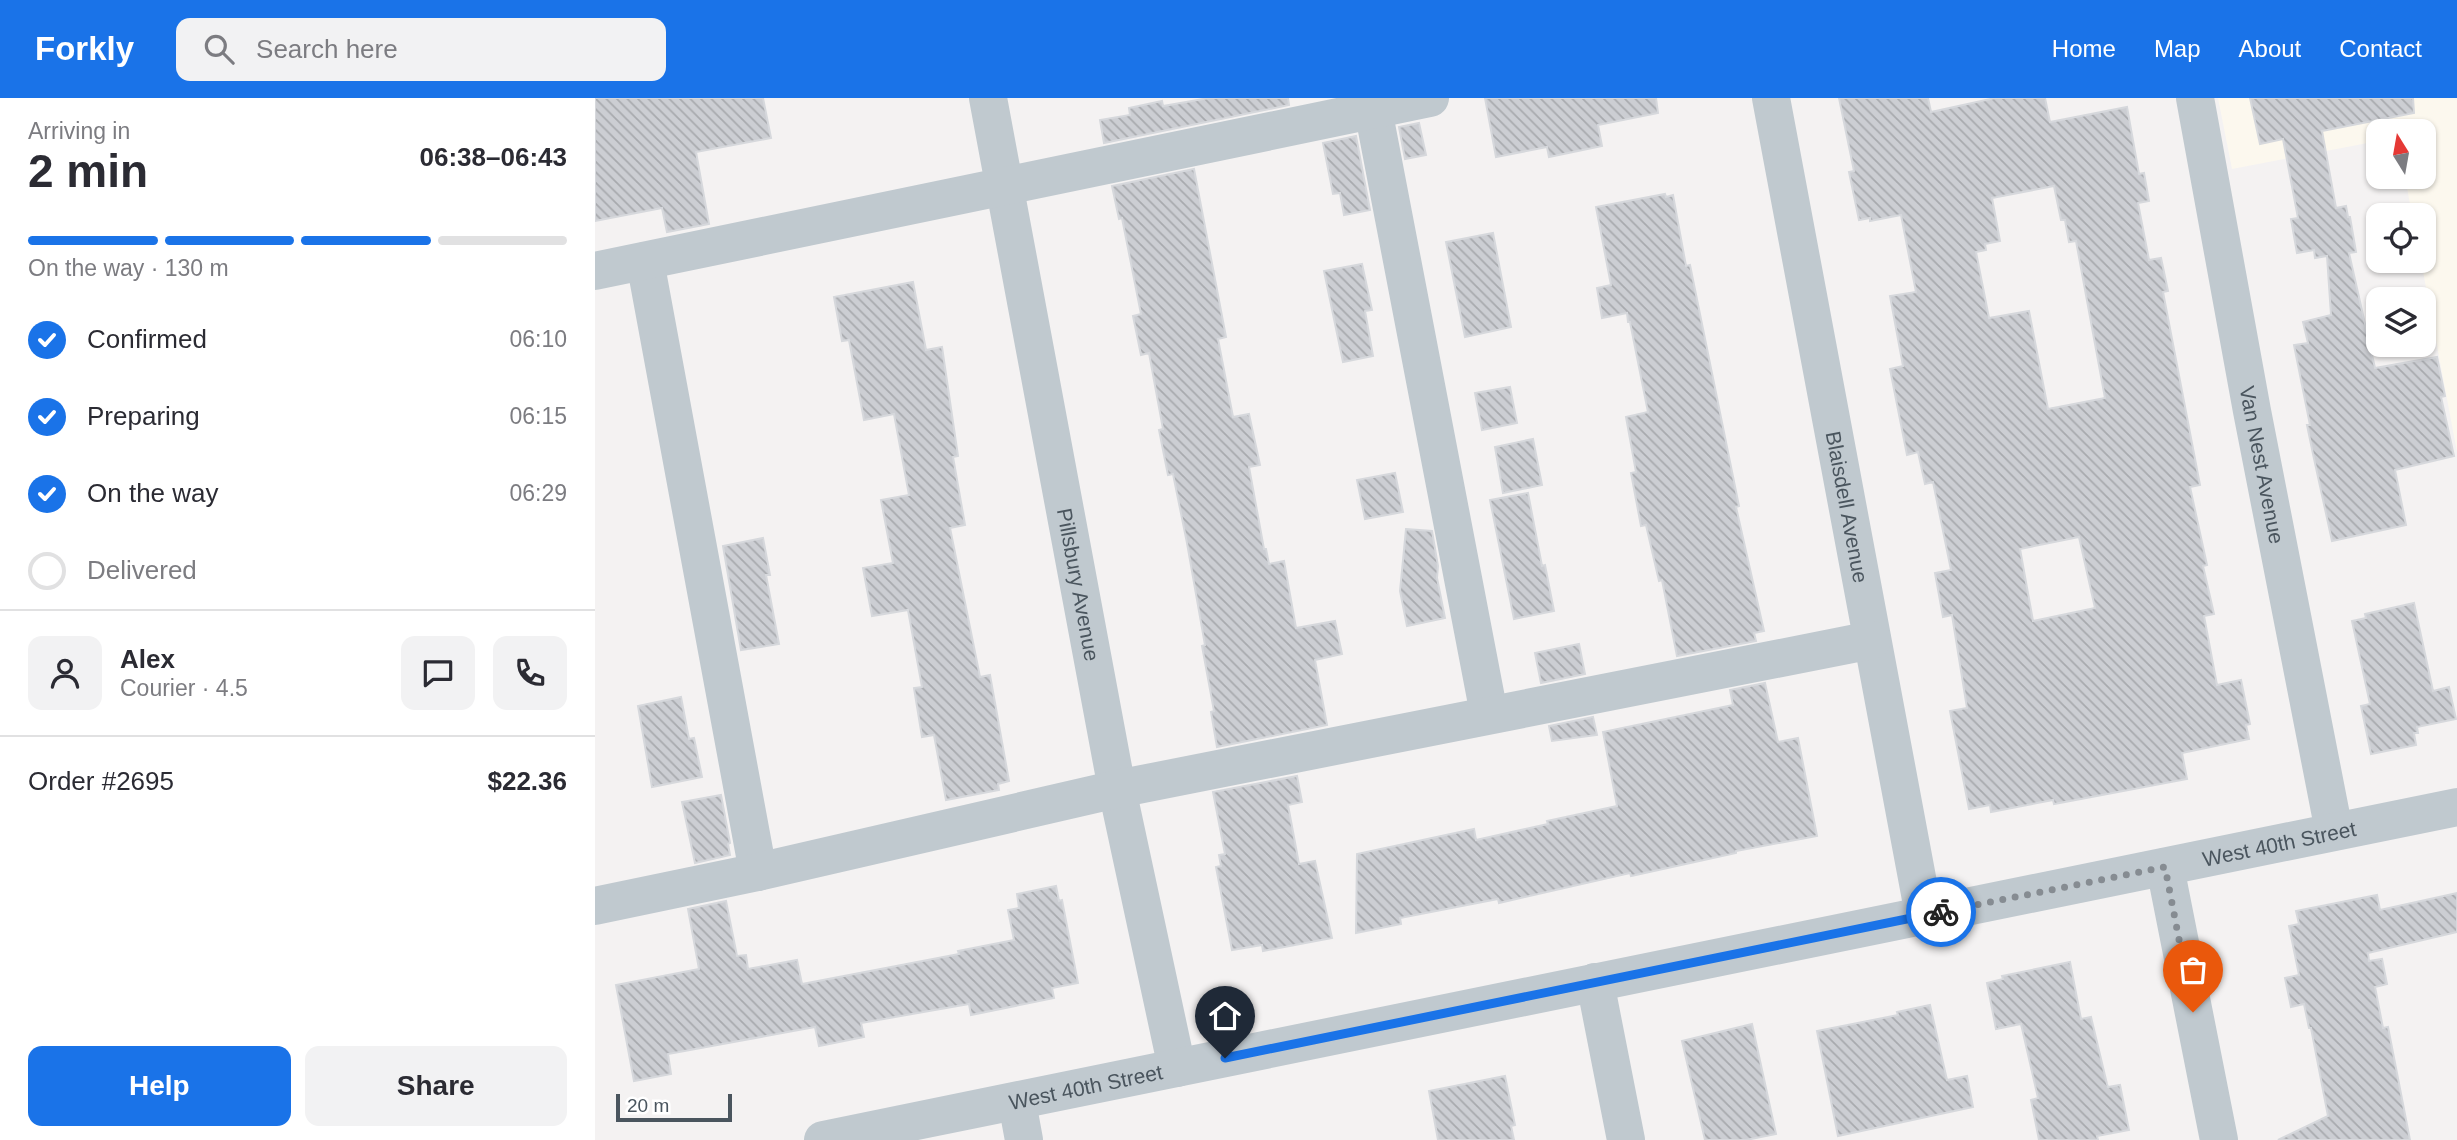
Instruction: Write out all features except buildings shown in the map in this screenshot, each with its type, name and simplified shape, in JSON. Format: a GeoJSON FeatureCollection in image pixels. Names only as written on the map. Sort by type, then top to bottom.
{"type":"FeatureCollection","features":[{"type":"Feature","properties":{"kind":"street","name":"Pillsbury Avenue"},"geometry":{"type":"LineString","coordinates":[[988,98],[1117,789],[1177,1069]]}},
{"type":"Feature","properties":{"kind":"street"},"geometry":{"type":"LineString","coordinates":[[595,271],[1430,98]]}},
{"type":"Feature","properties":{"kind":"street","name":"Blaisdell Avenue"},"geometry":{"type":"LineString","coordinates":[[1771,98],[1924,915]]}},
{"type":"Feature","properties":{"kind":"street","name":"Van Nest Avenue"},"geometry":{"type":"LineString","coordinates":[[2195,98],[2252,411],[2334,831]]}},
{"type":"Feature","properties":{"kind":"street"},"geometry":{"type":"LineString","coordinates":[[1373,109],[1489,714]]}},
{"type":"Feature","properties":{"kind":"street"},"geometry":{"type":"LineString","coordinates":[[645,261],[758,872]]}},
{"type":"Feature","properties":{"kind":"street"},"geometry":{"type":"LineString","coordinates":[[595,906],[758,872],[1117,789],[1872,640]]}},
{"type":"Feature","properties":{"kind":"street","name":"West 40th Street"},"geometry":{"type":"LineString","coordinates":[[823,1140],[2457,807]]}},
{"type":"Feature","properties":{"kind":"street"},"geometry":{"type":"LineString","coordinates":[[2165,867],[2219,1140]]}},
{"type":"Feature","properties":{"kind":"street"},"geometry":{"type":"LineString","coordinates":[[1595,982],[1626,1140]]}},
{"type":"Feature","properties":{"kind":"street"},"geometry":{"type":"LineString","coordinates":[[1017,1102],[1024,1140]]}},
{"type":"Feature","properties":{"kind":"shaded area"},"geometry":{"type":"Polygon","coordinates":[[[2218,98],[2457,98],[2457,452],[2436,341],[2436,287],[2426,287],[2423,273],[2436,273],[2436,203],[2410,203],[2407,189],[2436,189],[2436,119],[2366,119],[2366,143],[2232,169],[2218,98]]]}},
{"type":"Feature","properties":{"kind":"way so far"},"geometry":{"type":"LineString","coordinates":[[1941,912],[2165,867],[2193,1012]]}},
{"type":"Feature","properties":{"kind":"route"},"geometry":{"type":"LineString","coordinates":[[1225,1058],[1941,912]]}}]}
